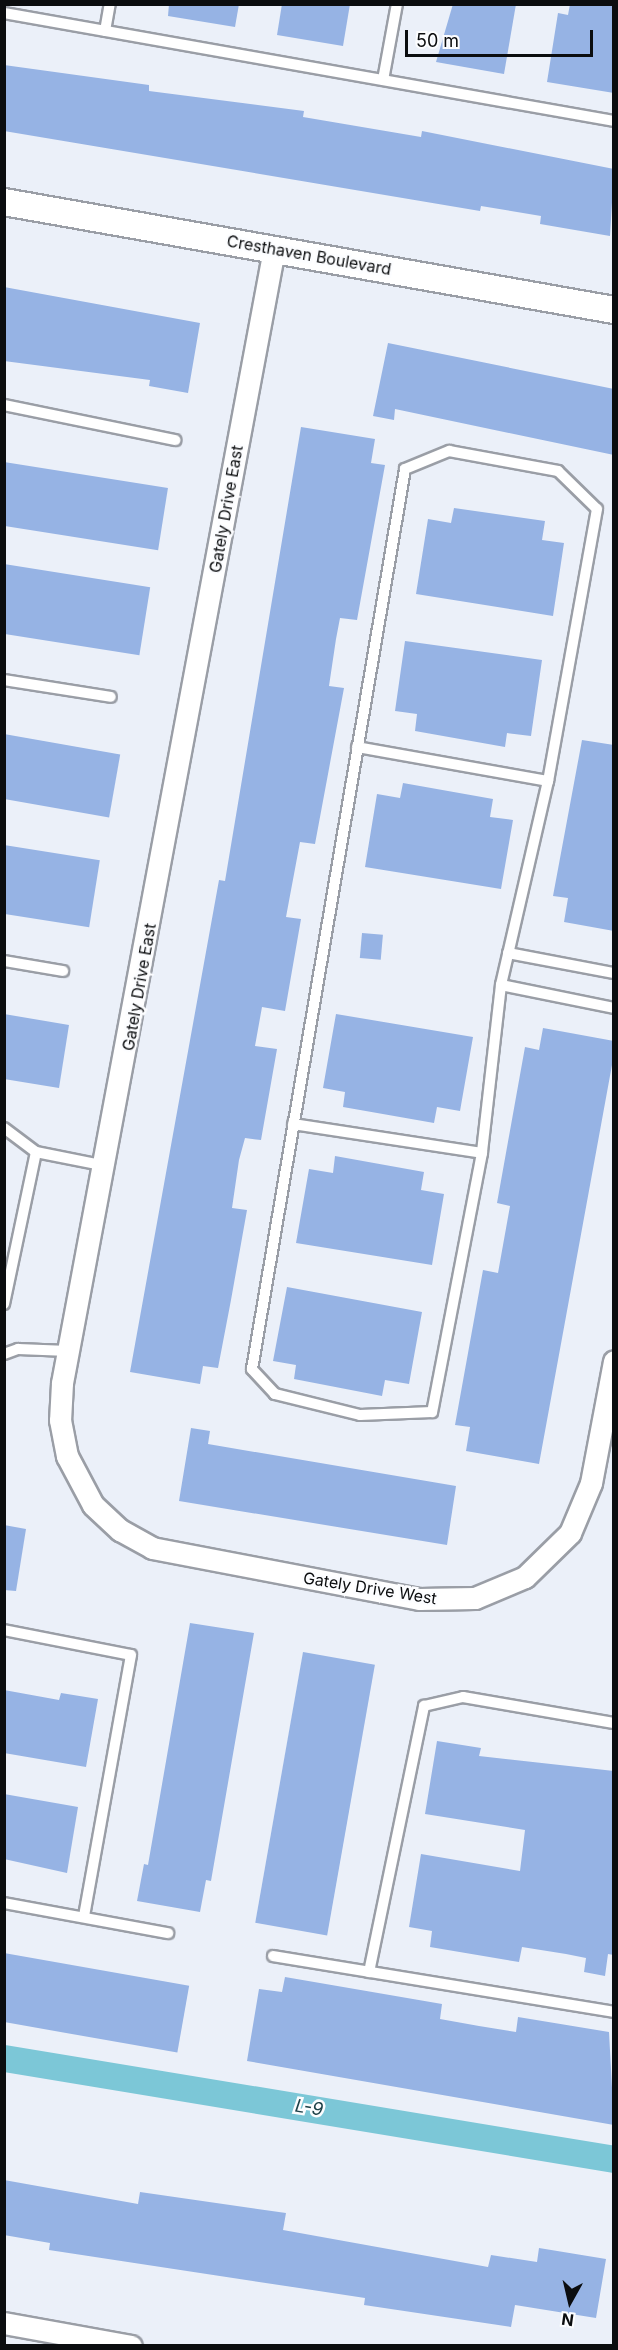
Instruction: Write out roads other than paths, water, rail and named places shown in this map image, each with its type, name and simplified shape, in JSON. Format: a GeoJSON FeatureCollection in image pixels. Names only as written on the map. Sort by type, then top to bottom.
{"type":"FeatureCollection","features":[{"type":"Feature","properties":{"kind":"street","name":"Cresthaven Boulevard"},"geometry":{"type":"LineString","coordinates":[[4,202],[614,310]]}},
{"type":"Feature","properties":{"kind":"street","name":"Gately Drive East"},"geometry":{"type":"LineString","coordinates":[[274,249],[106,1166],[68,1351],[60,1402],[63,1438],[74,1474],[93,1504],[120,1530],[152,1548],[293,1576]]}},
{"type":"Feature","properties":{"kind":"street","name":"Gately Drive West"},"geometry":{"type":"LineString","coordinates":[[293,1576],[456,1600],[492,1593],[525,1577],[559,1548],[579,1517],[614,1361]]}},
{"type":"Feature","properties":{"kind":"street"},"geometry":{"type":"LineString","coordinates":[[4,2323],[131,2346]]}},
{"type":"Feature","properties":{"kind":"lane"},"geometry":{"type":"LineString","coordinates":[[105,31],[110,4]]}},
{"type":"Feature","properties":{"kind":"lane"},"geometry":{"type":"LineString","coordinates":[[383,80],[397,4]]}},
{"type":"Feature","properties":{"kind":"lane"},"geometry":{"type":"LineString","coordinates":[[4,13],[614,121]]}},
{"type":"Feature","properties":{"kind":"lane"},"geometry":{"type":"LineString","coordinates":[[4,405],[175,440]]}},
{"type":"Feature","properties":{"kind":"lane"},"geometry":{"type":"LineString","coordinates":[[449,451],[558,471],[597,509],[548,782],[501,985],[482,1153],[432,1412],[360,1415],[275,1394],[252,1369],[405,469],[449,451]]}},
{"type":"Feature","properties":{"kind":"lane"},"geometry":{"type":"LineString","coordinates":[[4,680],[111,697]]}},
{"type":"Feature","properties":{"kind":"lane"},"geometry":{"type":"LineString","coordinates":[[357,747],[548,782]]}},
{"type":"Feature","properties":{"kind":"lane"},"geometry":{"type":"LineString","coordinates":[[508,953],[614,973]]}},
{"type":"Feature","properties":{"kind":"lane"},"geometry":{"type":"LineString","coordinates":[[4,961],[63,971]]}},
{"type":"Feature","properties":{"kind":"lane"},"geometry":{"type":"LineString","coordinates":[[501,985],[614,1008]]}},
{"type":"Feature","properties":{"kind":"lane"},"geometry":{"type":"LineString","coordinates":[[293,1124],[482,1153]]}},
{"type":"Feature","properties":{"kind":"lane"},"geometry":{"type":"LineString","coordinates":[[4,1128],[36,1152],[106,1166]]}},
{"type":"Feature","properties":{"kind":"lane"},"geometry":{"type":"LineString","coordinates":[[4,1304],[36,1152]]}},
{"type":"Feature","properties":{"kind":"lane"},"geometry":{"type":"LineString","coordinates":[[4,1354],[18,1349],[68,1351]]}},
{"type":"Feature","properties":{"kind":"lane"},"geometry":{"type":"LineString","coordinates":[[4,1630],[131,1655],[84,1917]]}},
{"type":"Feature","properties":{"kind":"lane"},"geometry":{"type":"LineString","coordinates":[[369,1972],[424,1706],[463,1697],[614,1723]]}},
{"type":"Feature","properties":{"kind":"lane"},"geometry":{"type":"LineString","coordinates":[[4,1903],[168,1933]]}},
{"type":"Feature","properties":{"kind":"lane"},"geometry":{"type":"LineString","coordinates":[[273,1956],[614,2012]]}},
{"type":"Feature","properties":{"kind":"waterway","name":"L-9"},"geometry":{"type":"LineString","coordinates":[[4,2058],[614,2159]]}}]}
